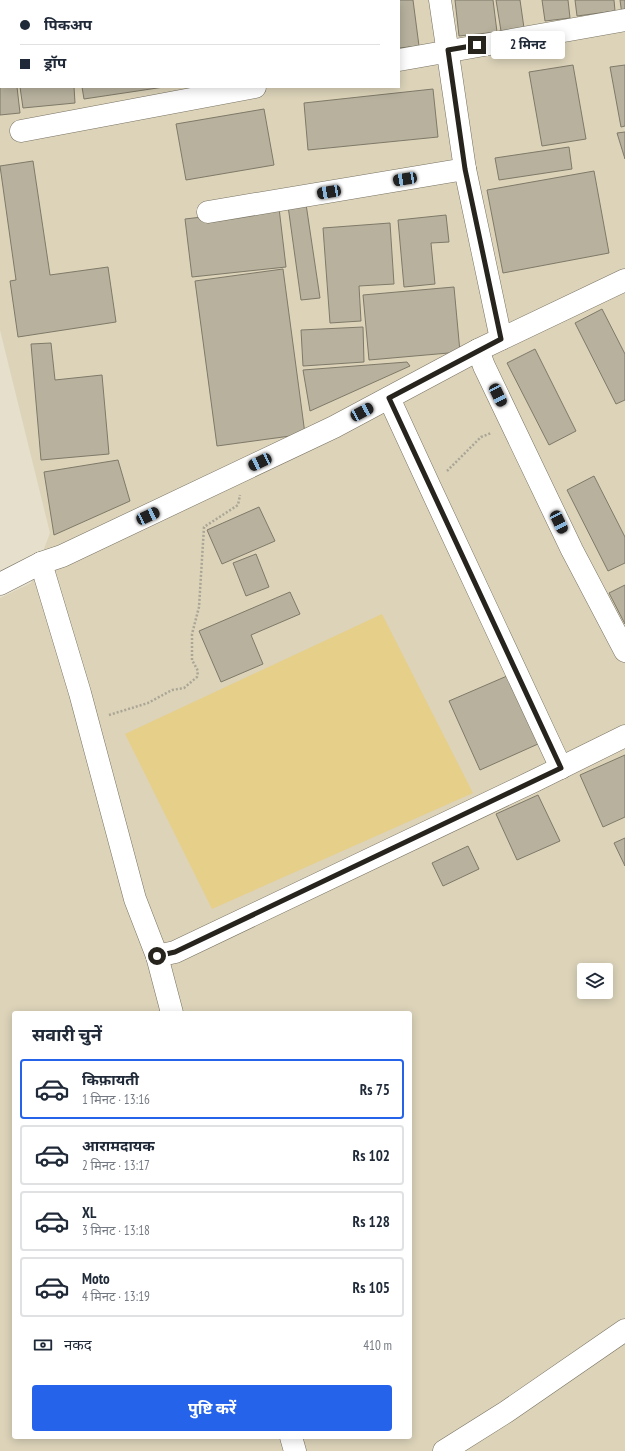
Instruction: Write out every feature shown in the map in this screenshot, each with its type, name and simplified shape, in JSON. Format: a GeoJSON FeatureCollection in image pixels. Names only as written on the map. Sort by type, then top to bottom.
{"type":"FeatureCollection","features":[{"type":"Feature","properties":{"kind":"lane"},"geometry":{"type":"LineString","coordinates":[[440,0],[465,169],[501,339]]}},
{"type":"Feature","properties":{"kind":"lane"},"geometry":{"type":"LineString","coordinates":[[400,60],[448,50],[625,20]]}},
{"type":"Feature","properties":{"kind":"lane"},"geometry":{"type":"LineString","coordinates":[[21,132],[250,88]]}},
{"type":"Feature","properties":{"kind":"lane"},"geometry":{"type":"LineString","coordinates":[[208,212],[465,169]]}},
{"type":"Feature","properties":{"kind":"lane"},"geometry":{"type":"LineString","coordinates":[[0,584],[41,563],[62,556],[334,427],[478,350],[625,280]]}},
{"type":"Feature","properties":{"kind":"lane"},"geometry":{"type":"LineString","coordinates":[[478,350],[484,366],[572,550],[625,651]]}},
{"type":"Feature","properties":{"kind":"lane"},"geometry":{"type":"LineString","coordinates":[[389,398],[561,768]]}},
{"type":"Feature","properties":{"kind":"lane"},"geometry":{"type":"LineString","coordinates":[[41,563],[87,720],[135,899],[157,956],[171,1011]]}},
{"type":"Feature","properties":{"kind":"lane"},"geometry":{"type":"LineString","coordinates":[[157,956],[175,952],[625,736]]}},
{"type":"Feature","properties":{"kind":"lane"},"geometry":{"type":"LineString","coordinates":[[444,1451],[506,1412],[625,1330]]}},
{"type":"Feature","properties":{"kind":"lane"},"geometry":{"type":"LineString","coordinates":[[292,1439],[295,1451]]}},
{"type":"Feature","properties":{"kind":"path"},"geometry":{"type":"LineString","coordinates":[[430,487],[481,437],[512,423]]}},
{"type":"Feature","properties":{"kind":"path"},"geometry":{"type":"LineString","coordinates":[[87,720],[118,714],[148,703],[172,690],[184,688],[197,677],[198,671],[192,660],[192,634],[199,606],[204,527],[238,505],[248,468]]}},
{"type":"Feature","properties":{"kind":"shaded area"},"geometry":{"type":"Polygon","coordinates":[[[400,0],[625,0],[625,1451],[0,1451],[0,598],[31,583],[50,533],[0,330],[0,88],[400,88],[400,0]]]}},
{"type":"Feature","properties":{"kind":"shaded area"},"geometry":{"type":"Polygon","coordinates":[[[382,614],[473,793],[212,909],[125,734],[382,614]]]}},
{"type":"Feature","properties":{"kind":"building"},"geometry":{"type":"Polygon","coordinates":[[[400,0],[413,0],[419,46],[400,48],[400,0]]]}},
{"type":"Feature","properties":{"kind":"building"},"geometry":{"type":"Polygon","coordinates":[[[455,0],[493,0],[497,32],[459,36],[455,0]]]}},
{"type":"Feature","properties":{"kind":"building"},"geometry":{"type":"Polygon","coordinates":[[[496,0],[520,0],[524,28],[501,31],[496,0]]]}},
{"type":"Feature","properties":{"kind":"building"},"geometry":{"type":"Polygon","coordinates":[[[542,0],[568,0],[570,18],[545,21],[542,0]]]}},
{"type":"Feature","properties":{"kind":"building"},"geometry":{"type":"Polygon","coordinates":[[[575,0],[614,0],[615,11],[577,16],[575,0]]]}},
{"type":"Feature","properties":{"kind":"building"},"geometry":{"type":"Polygon","coordinates":[[[620,0],[625,0],[625,15],[622,15],[620,0]]]}},
{"type":"Feature","properties":{"kind":"building"},"geometry":{"type":"Polygon","coordinates":[[[573,65],[586,139],[542,146],[529,72],[573,65]]]}},
{"type":"Feature","properties":{"kind":"building"},"geometry":{"type":"Polygon","coordinates":[[[625,65],[625,126],[621,127],[610,67],[625,65]]]}},
{"type":"Feature","properties":{"kind":"building"},"geometry":{"type":"Polygon","coordinates":[[[0,88],[17,88],[20,113],[0,115],[0,88]]]}},
{"type":"Feature","properties":{"kind":"building"},"geometry":{"type":"Polygon","coordinates":[[[20,88],[74,88],[75,103],[23,108],[20,88]]]}},
{"type":"Feature","properties":{"kind":"building"},"geometry":{"type":"Polygon","coordinates":[[[82,88],[157,88],[84,99],[82,88]]]}},
{"type":"Feature","properties":{"kind":"building"},"geometry":{"type":"Polygon","coordinates":[[[433,89],[438,137],[308,150],[304,103],[433,89]]]}},
{"type":"Feature","properties":{"kind":"building"},"geometry":{"type":"Polygon","coordinates":[[[264,109],[274,165],[186,180],[176,124],[264,109]]]}},
{"type":"Feature","properties":{"kind":"building"},"geometry":{"type":"Polygon","coordinates":[[[625,132],[625,159],[617,133],[625,132]]]}},
{"type":"Feature","properties":{"kind":"building"},"geometry":{"type":"Polygon","coordinates":[[[569,147],[572,169],[499,180],[495,158],[569,147]]]}},
{"type":"Feature","properties":{"kind":"building"},"geometry":{"type":"Polygon","coordinates":[[[33,161],[50,275],[108,267],[116,322],[18,337],[10,281],[16,280],[0,166],[33,161]]]}},
{"type":"Feature","properties":{"kind":"building"},"geometry":{"type":"Polygon","coordinates":[[[594,171],[609,253],[503,273],[487,190],[594,171]]]}},
{"type":"Feature","properties":{"kind":"building"},"geometry":{"type":"Polygon","coordinates":[[[306,204],[320,298],[301,300],[288,206],[306,204]]]}},
{"type":"Feature","properties":{"kind":"building"},"geometry":{"type":"Polygon","coordinates":[[[279,208],[286,267],[192,277],[185,219],[279,208]]]}},
{"type":"Feature","properties":{"kind":"building"},"geometry":{"type":"Polygon","coordinates":[[[446,215],[449,242],[431,243],[435,284],[404,287],[398,220],[446,215]]]}},
{"type":"Feature","properties":{"kind":"building"},"geometry":{"type":"Polygon","coordinates":[[[390,223],[394,284],[359,286],[361,321],[330,323],[323,228],[390,223]]]}},
{"type":"Feature","properties":{"kind":"building"},"geometry":{"type":"Polygon","coordinates":[[[283,269],[305,434],[217,446],[195,281],[283,269]]]}},
{"type":"Feature","properties":{"kind":"building"},"geometry":{"type":"Polygon","coordinates":[[[454,287],[460,352],[369,360],[363,295],[454,287]]]}},
{"type":"Feature","properties":{"kind":"building"},"geometry":{"type":"Polygon","coordinates":[[[602,309],[625,354],[625,400],[616,404],[575,323],[602,309]]]}},
{"type":"Feature","properties":{"kind":"building"},"geometry":{"type":"Polygon","coordinates":[[[363,327],[364,362],[303,366],[301,330],[363,327]]]}},
{"type":"Feature","properties":{"kind":"building"},"geometry":{"type":"Polygon","coordinates":[[[51,343],[55,380],[102,375],[109,454],[41,460],[31,344],[51,343]]]}},
{"type":"Feature","properties":{"kind":"building"},"geometry":{"type":"Polygon","coordinates":[[[535,349],[576,431],[549,445],[507,363],[535,349]]]}},
{"type":"Feature","properties":{"kind":"building"},"geometry":{"type":"Polygon","coordinates":[[[407,362],[410,366],[310,411],[303,370],[407,362]]]}},
{"type":"Feature","properties":{"kind":"building"},"geometry":{"type":"Polygon","coordinates":[[[118,460],[130,501],[54,535],[44,472],[118,460]]]}},
{"type":"Feature","properties":{"kind":"building"},"geometry":{"type":"Polygon","coordinates":[[[594,476],[625,537],[625,563],[608,571],[567,490],[594,476]]]}},
{"type":"Feature","properties":{"kind":"building"},"geometry":{"type":"Polygon","coordinates":[[[259,507],[275,541],[222,564],[207,530],[259,507]]]}},
{"type":"Feature","properties":{"kind":"building"},"geometry":{"type":"Polygon","coordinates":[[[256,554],[269,587],[246,596],[233,563],[256,554]]]}},
{"type":"Feature","properties":{"kind":"building"},"geometry":{"type":"Polygon","coordinates":[[[625,585],[625,624],[609,593],[625,585]]]}},
{"type":"Feature","properties":{"kind":"building"},"geometry":{"type":"Polygon","coordinates":[[[290,592],[300,614],[251,635],[263,664],[221,682],[199,631],[290,592]]]}},
{"type":"Feature","properties":{"kind":"building"},"geometry":{"type":"Polygon","coordinates":[[[507,676],[538,744],[480,770],[449,701],[507,676]]]}},
{"type":"Feature","properties":{"kind":"building"},"geometry":{"type":"Polygon","coordinates":[[[625,755],[625,817],[603,827],[580,775],[625,755]]]}},
{"type":"Feature","properties":{"kind":"building"},"geometry":{"type":"Polygon","coordinates":[[[538,795],[560,841],[517,860],[496,814],[538,795]]]}},
{"type":"Feature","properties":{"kind":"building"},"geometry":{"type":"Polygon","coordinates":[[[625,838],[625,866],[614,843],[625,838]]]}},
{"type":"Feature","properties":{"kind":"building"},"geometry":{"type":"Polygon","coordinates":[[[468,846],[479,869],[443,886],[432,863],[468,846]]]}},
{"type":"Feature","properties":{"kind":"route"},"geometry":{"type":"LineString","coordinates":[[157,956],[175,952],[561,768],[389,398],[501,339],[465,169],[448,50],[477,45]]}}]}
